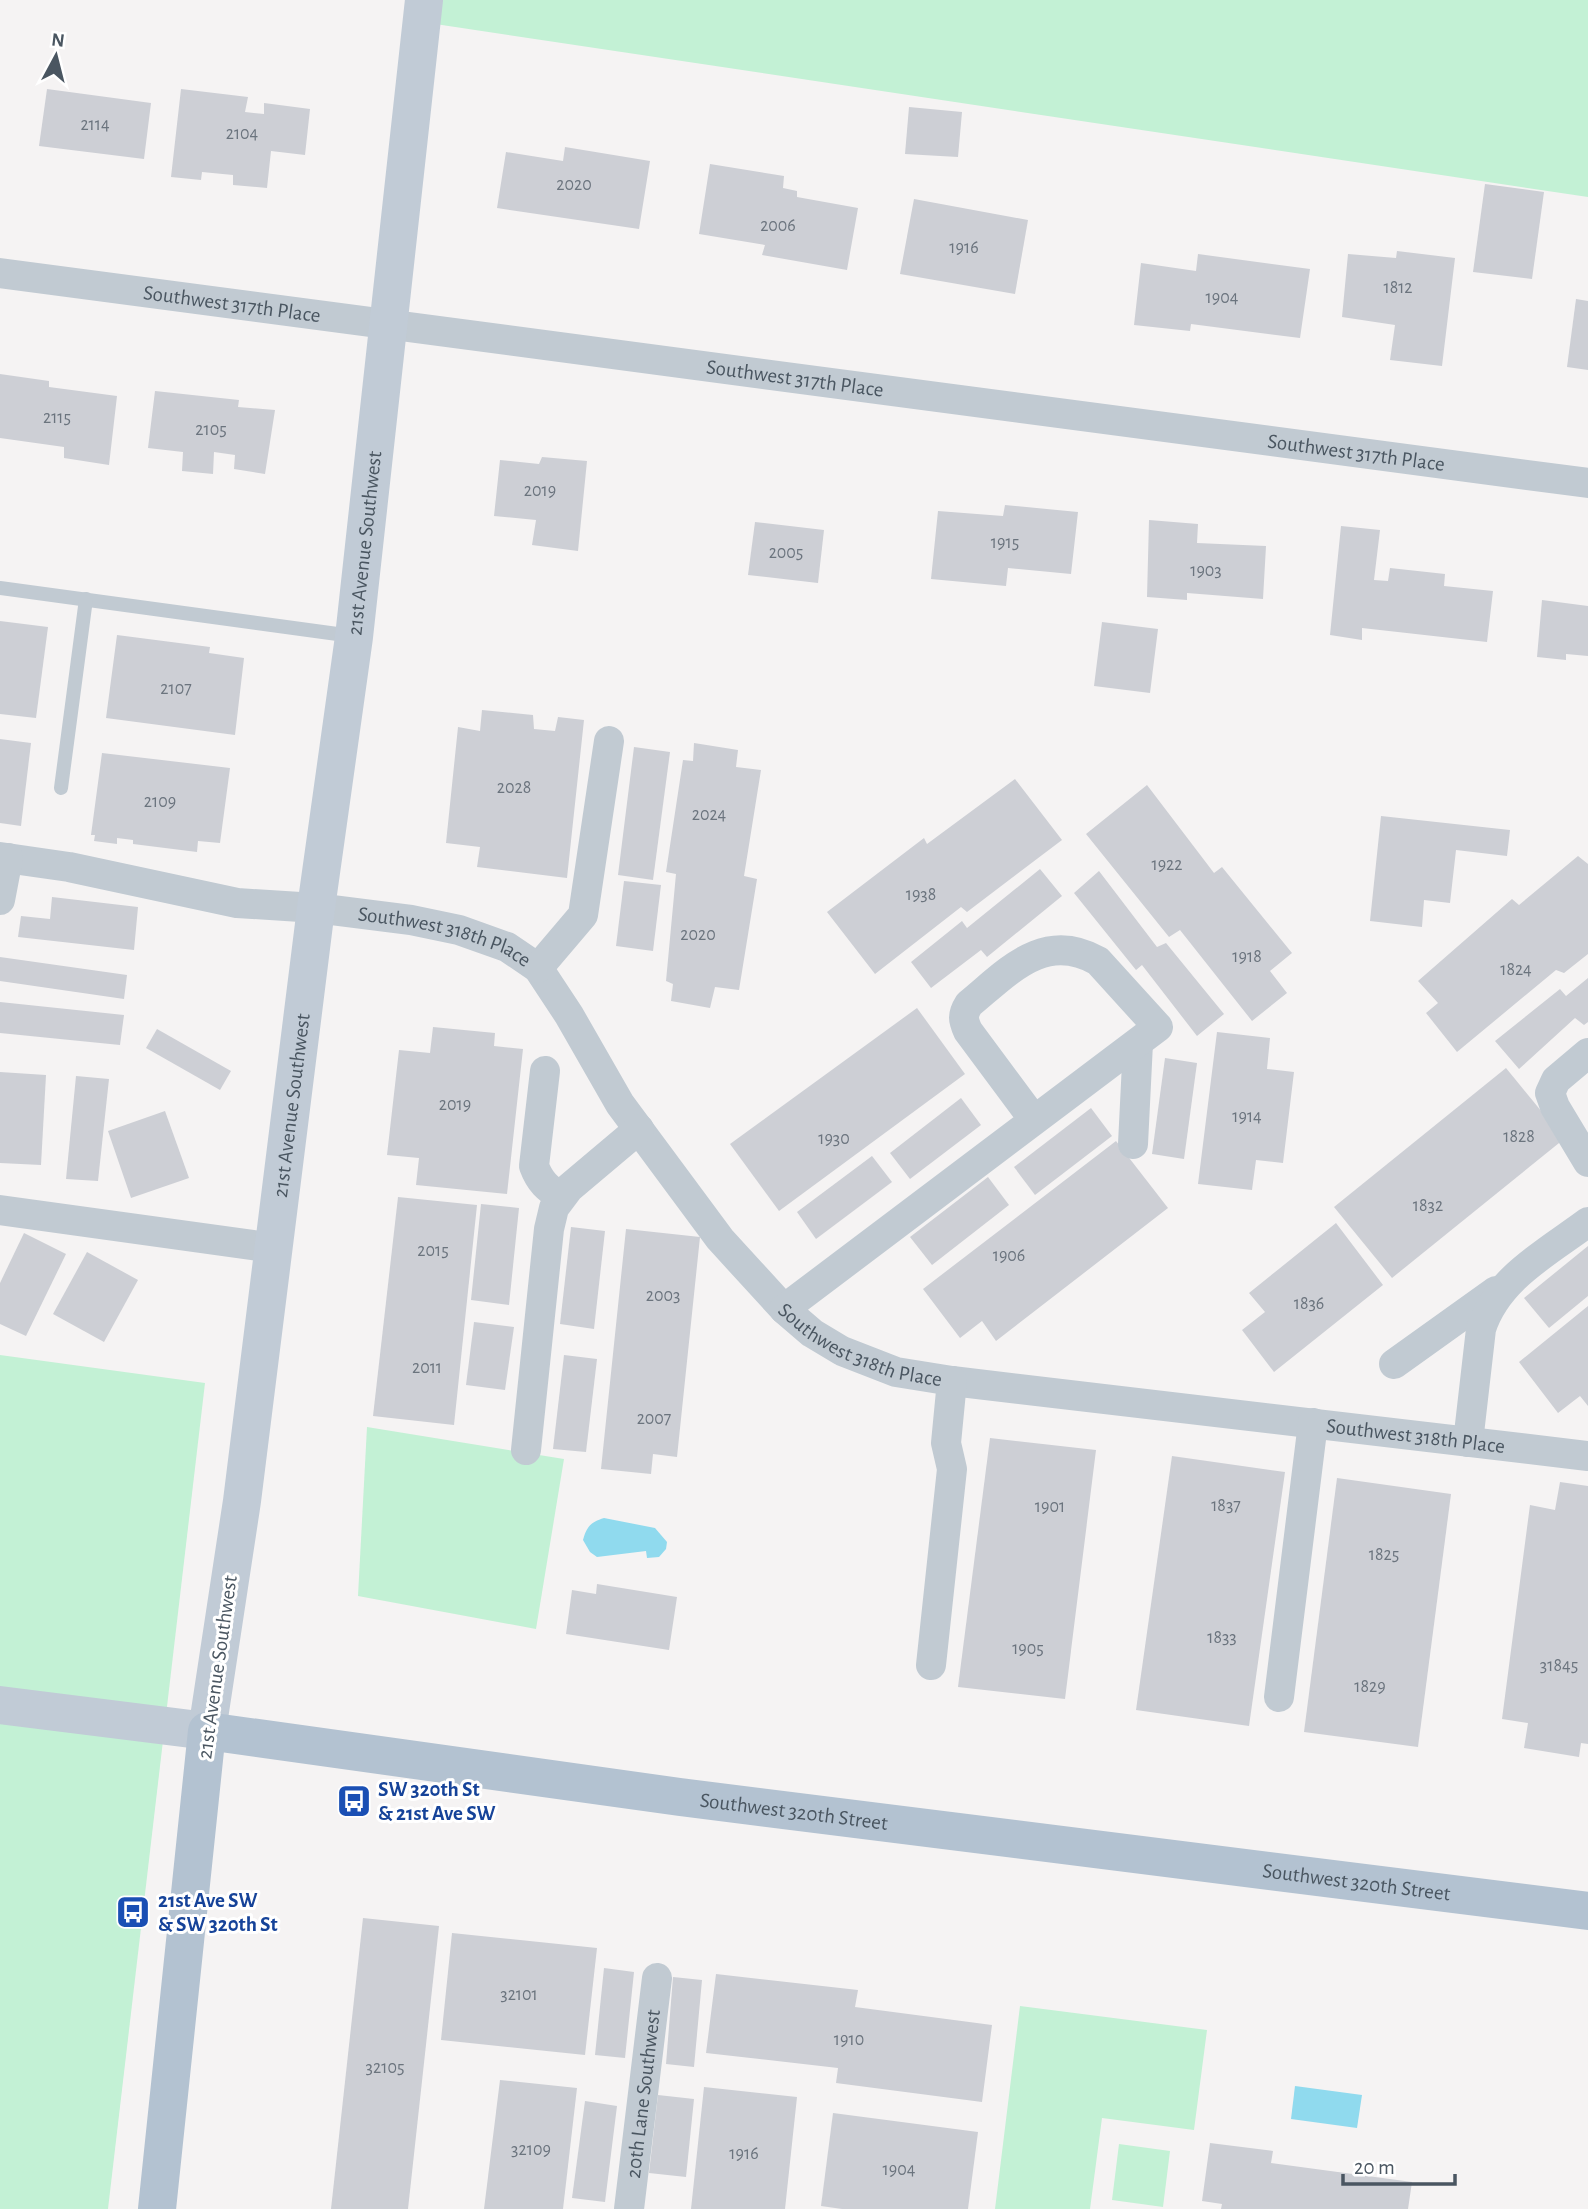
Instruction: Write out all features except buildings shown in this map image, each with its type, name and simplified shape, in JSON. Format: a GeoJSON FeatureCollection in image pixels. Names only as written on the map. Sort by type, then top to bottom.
{"type":"FeatureCollection","features":[{"type":"Feature","properties":{"kind":"main road","name":"21st Avenue Southwest"},"geometry":{"type":"LineString","coordinates":[[157,2209],[207,1731],[242,1501],[316,908],[354,637],[425,0]]}},
{"type":"Feature","properties":{"kind":"main road","name":"Southwest 320th Street"},"geometry":{"type":"LineString","coordinates":[[0,1704],[680,1797],[1588,1911]]}},
{"type":"Feature","properties":{"kind":"street","name":"Southwest 317th Place"},"geometry":{"type":"LineString","coordinates":[[0,273],[1588,483]]}},
{"type":"Feature","properties":{"kind":"street"},"geometry":{"type":"LineString","coordinates":[[538,968],[583,915],[609,741]]}},
{"type":"Feature","properties":{"kind":"street","name":"Southwest 318th Place"},"geometry":{"type":"LineString","coordinates":[[4,858],[94,872],[237,903],[316,908],[411,920],[460,930],[507,947],[538,968],[639,1129],[720,1239],[784,1309],[812,1333],[842,1351],[896,1372],[952,1381],[1588,1456]]}},
{"type":"Feature","properties":{"kind":"street"},"geometry":{"type":"LineString","coordinates":[[0,900],[4,858]]}},
{"type":"Feature","properties":{"kind":"street"},"geometry":{"type":"LineString","coordinates":[[784,1309],[1158,1027],[1098,961],[1086,954],[1061,950],[1036,954],[1021,960],[969,1004],[963,1017],[968,1031],[1034,1120]]}},
{"type":"Feature","properties":{"kind":"street"},"geometry":{"type":"LineString","coordinates":[[1133,1144],[1138,1043]]}},
{"type":"Feature","properties":{"kind":"street"},"geometry":{"type":"LineString","coordinates":[[1588,1053],[1556,1080],[1550,1093],[1555,1107],[1588,1162]]}},
{"type":"Feature","properties":{"kind":"street"},"geometry":{"type":"LineString","coordinates":[[545,1071],[534,1166],[540,1180],[561,1197]]}},
{"type":"Feature","properties":{"kind":"street"},"geometry":{"type":"LineString","coordinates":[[526,1450],[548,1229],[555,1208],[561,1197],[639,1129]]}},
{"type":"Feature","properties":{"kind":"street"},"geometry":{"type":"LineString","coordinates":[[0,1210],[274,1248]]}},
{"type":"Feature","properties":{"kind":"street"},"geometry":{"type":"LineString","coordinates":[[1394,1364],[1588,1222]]}},
{"type":"Feature","properties":{"kind":"street"},"geometry":{"type":"LineString","coordinates":[[1468,1442],[1481,1329],[1485,1315],[1507,1282]]}},
{"type":"Feature","properties":{"kind":"street"},"geometry":{"type":"LineString","coordinates":[[931,1665],[952,1469],[946,1443],[952,1381]]}},
{"type":"Feature","properties":{"kind":"street"},"geometry":{"type":"LineString","coordinates":[[1279,1697],[1313,1423]]}},
{"type":"Feature","properties":{"kind":"street","name":"20th Lane Southwest"},"geometry":{"type":"LineString","coordinates":[[629,2209],[657,1978]]}},
{"type":"Feature","properties":{"kind":"lane"},"geometry":{"type":"LineString","coordinates":[[0,587],[354,637]]}},
{"type":"Feature","properties":{"kind":"lane"},"geometry":{"type":"LineString","coordinates":[[61,788],[86,599]]}},
{"type":"Feature","properties":{"kind":"green space"},"geometry":{"type":"Polygon","coordinates":[[[425,0],[1588,0],[1588,197],[422,22],[425,0]]]}},
{"type":"Feature","properties":{"kind":"green space"},"geometry":{"type":"Polygon","coordinates":[[[0,1355],[205,1383],[108,2209],[0,2209],[0,1355]]]}},
{"type":"Feature","properties":{"kind":"green space"},"geometry":{"type":"Polygon","coordinates":[[[367,1427],[564,1459],[536,1629],[358,1596],[367,1427]]]}},
{"type":"Feature","properties":{"kind":"green space"},"geometry":{"type":"Polygon","coordinates":[[[1020,2006],[1207,2030],[1194,2130],[1102,2118],[1090,2209],[995,2209],[1020,2006]]]}},
{"type":"Feature","properties":{"kind":"green space"},"geometry":{"type":"Polygon","coordinates":[[[1119,2144],[1170,2151],[1163,2207],[1112,2200],[1119,2144]]]}},
{"type":"Feature","properties":{"kind":"water"},"geometry":{"type":"Polygon","coordinates":[[[604,1518],[655,1528],[667,1542],[666,1549],[659,1557],[647,1558],[646,1551],[597,1557],[590,1552],[583,1540],[590,1525],[604,1518]]]}},
{"type":"Feature","properties":{"kind":"water"},"geometry":{"type":"Polygon","coordinates":[[[1295,2086],[1362,2095],[1357,2128],[1291,2119],[1295,2086]]]}},
{"type":"Feature","properties":{"kind":"place","name":"SW 320th St & 21st Ave SW"},"geometry":{"type":"Point","coordinates":[354,1801]}},
{"type":"Feature","properties":{"kind":"place","name":"21st Ave SW & SW 320th St"},"geometry":{"type":"Point","coordinates":[133,1912]}}]}
